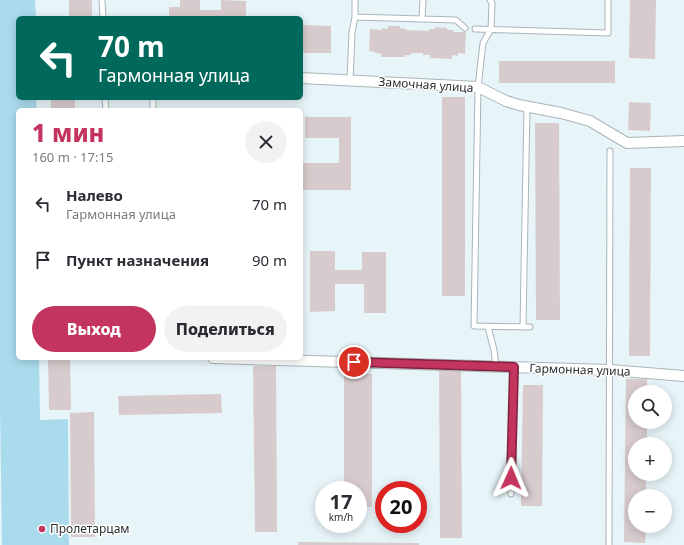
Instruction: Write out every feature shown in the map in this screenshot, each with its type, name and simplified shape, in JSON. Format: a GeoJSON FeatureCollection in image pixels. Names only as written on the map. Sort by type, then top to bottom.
{"type":"FeatureCollection","features":[{"type":"Feature","properties":{"kind":"street","name":"Замочная улица"},"geometry":{"type":"LineString","coordinates":[[303,78],[478,87],[506,101],[590,121],[627,143],[684,141]]}},
{"type":"Feature","properties":{"kind":"street","name":"Гармонная улица"},"geometry":{"type":"LineString","coordinates":[[276,360],[610,370],[684,376]]}},
{"type":"Feature","properties":{"kind":"lane"},"geometry":{"type":"LineString","coordinates":[[102,0],[103,16]]}},
{"type":"Feature","properties":{"kind":"lane"},"geometry":{"type":"LineString","coordinates":[[350,80],[355,0]]}},
{"type":"Feature","properties":{"kind":"lane"},"geometry":{"type":"LineString","coordinates":[[422,19],[423,0]]}},
{"type":"Feature","properties":{"kind":"lane"},"geometry":{"type":"LineString","coordinates":[[490,0],[492,3],[491,29],[483,43],[478,87],[474,326],[530,327]]}},
{"type":"Feature","properties":{"kind":"lane"},"geometry":{"type":"LineString","coordinates":[[475,28],[608,33],[608,0]]}},
{"type":"Feature","properties":{"kind":"lane"},"geometry":{"type":"LineString","coordinates":[[355,17],[456,20],[465,28]]}},
{"type":"Feature","properties":{"kind":"lane"},"geometry":{"type":"LineString","coordinates":[[523,327],[527,107]]}},
{"type":"Feature","properties":{"kind":"lane"},"geometry":{"type":"LineString","coordinates":[[609,545],[610,151]]}},
{"type":"Feature","properties":{"kind":"lane"},"geometry":{"type":"LineString","coordinates":[[488,327],[494,350],[496,367]]}},
{"type":"Feature","properties":{"kind":"lane"},"geometry":{"type":"LineString","coordinates":[[511,494],[514,367]]}},
{"type":"Feature","properties":{"kind":"shaded area"},"geometry":{"type":"Polygon","coordinates":[[[0,0],[35,0],[36,16],[16,16],[16,100],[36,100],[37,108],[16,108],[16,360],[39,360],[40,420],[68,419],[69,545],[2,545],[0,405],[0,0]]]}},
{"type":"Feature","properties":{"kind":"building"},"geometry":{"type":"Polygon","coordinates":[[[69,0],[92,0],[92,16],[69,16],[69,0]]]}},
{"type":"Feature","properties":{"kind":"building"},"geometry":{"type":"Polygon","coordinates":[[[180,0],[200,0],[200,10],[221,10],[221,0],[246,1],[246,16],[169,16],[169,7],[180,7],[180,0]]]}},
{"type":"Feature","properties":{"kind":"building"},"geometry":{"type":"Polygon","coordinates":[[[630,0],[656,0],[655,59],[629,58],[630,0]]]}},
{"type":"Feature","properties":{"kind":"building"},"geometry":{"type":"Polygon","coordinates":[[[303,25],[331,26],[331,53],[303,53],[303,25]]]}},
{"type":"Feature","properties":{"kind":"building"},"geometry":{"type":"Polygon","coordinates":[[[388,26],[400,26],[400,28],[406,30],[429,31],[429,29],[435,29],[435,27],[447,28],[447,30],[454,30],[453,32],[466,32],[465,54],[458,53],[458,56],[452,55],[452,59],[430,58],[430,55],[423,55],[423,53],[411,53],[411,55],[405,55],[405,57],[381,57],[382,54],[369,51],[370,29],[388,29],[388,26]]]}},
{"type":"Feature","properties":{"kind":"building"},"geometry":{"type":"Polygon","coordinates":[[[499,61],[615,61],[615,83],[499,83],[499,61]]]}},
{"type":"Feature","properties":{"kind":"building"},"geometry":{"type":"Polygon","coordinates":[[[442,97],[465,97],[465,296],[442,296],[442,97]]]}},
{"type":"Feature","properties":{"kind":"building"},"geometry":{"type":"Polygon","coordinates":[[[51,100],[75,100],[75,108],[51,108],[51,100]]]}},
{"type":"Feature","properties":{"kind":"building"},"geometry":{"type":"Polygon","coordinates":[[[629,102],[651,103],[650,131],[628,130],[629,102]]]}},
{"type":"Feature","properties":{"kind":"building"},"geometry":{"type":"Polygon","coordinates":[[[305,117],[351,117],[351,190],[303,190],[303,163],[339,163],[339,138],[305,138],[305,117]]]}},
{"type":"Feature","properties":{"kind":"building"},"geometry":{"type":"Polygon","coordinates":[[[535,123],[559,123],[560,320],[536,320],[535,123]]]}},
{"type":"Feature","properties":{"kind":"building"},"geometry":{"type":"Polygon","coordinates":[[[630,168],[651,168],[650,356],[629,356],[630,168]]]}},
{"type":"Feature","properties":{"kind":"building"},"geometry":{"type":"Polygon","coordinates":[[[310,251],[335,251],[335,270],[362,270],[362,252],[386,252],[386,313],[364,313],[364,284],[335,284],[335,311],[310,312],[310,251]]]}},
{"type":"Feature","properties":{"kind":"building"},"geometry":{"type":"Polygon","coordinates":[[[48,360],[70,360],[71,410],[49,410],[48,360]]]}},
{"type":"Feature","properties":{"kind":"building"},"geometry":{"type":"Polygon","coordinates":[[[253,366],[276,366],[277,532],[255,532],[253,366]]]}},
{"type":"Feature","properties":{"kind":"building"},"geometry":{"type":"Polygon","coordinates":[[[439,370],[461,370],[462,538],[440,538],[439,370]]]}},
{"type":"Feature","properties":{"kind":"building"},"geometry":{"type":"Polygon","coordinates":[[[344,374],[372,374],[372,507],[367,507],[367,481],[344,481],[344,374]]]}},
{"type":"Feature","properties":{"kind":"building"},"geometry":{"type":"Polygon","coordinates":[[[626,379],[647,379],[647,385],[628,385],[628,429],[647,429],[647,437],[628,437],[628,481],[646,481],[646,489],[628,489],[628,533],[646,533],[645,543],[624,542],[626,379]]]}},
{"type":"Feature","properties":{"kind":"building"},"geometry":{"type":"Polygon","coordinates":[[[523,385],[543,385],[542,506],[521,506],[523,385]]]}},
{"type":"Feature","properties":{"kind":"building"},"geometry":{"type":"Polygon","coordinates":[[[221,394],[222,413],[119,415],[118,396],[221,394]]]}},
{"type":"Feature","properties":{"kind":"building"},"geometry":{"type":"Polygon","coordinates":[[[94,412],[95,537],[71,537],[70,413],[94,412]]]}},
{"type":"Feature","properties":{"kind":"building"},"geometry":{"type":"Polygon","coordinates":[[[298,542],[419,543],[419,545],[298,545],[298,542]]]}},
{"type":"Feature","properties":{"kind":"place","name":"Пролетарцам"},"geometry":{"type":"Point","coordinates":[42,529]}},
{"type":"Feature","properties":{"kind":"route"},"geometry":{"type":"LineString","coordinates":[[354,362],[514,367],[511,478]]}}]}
